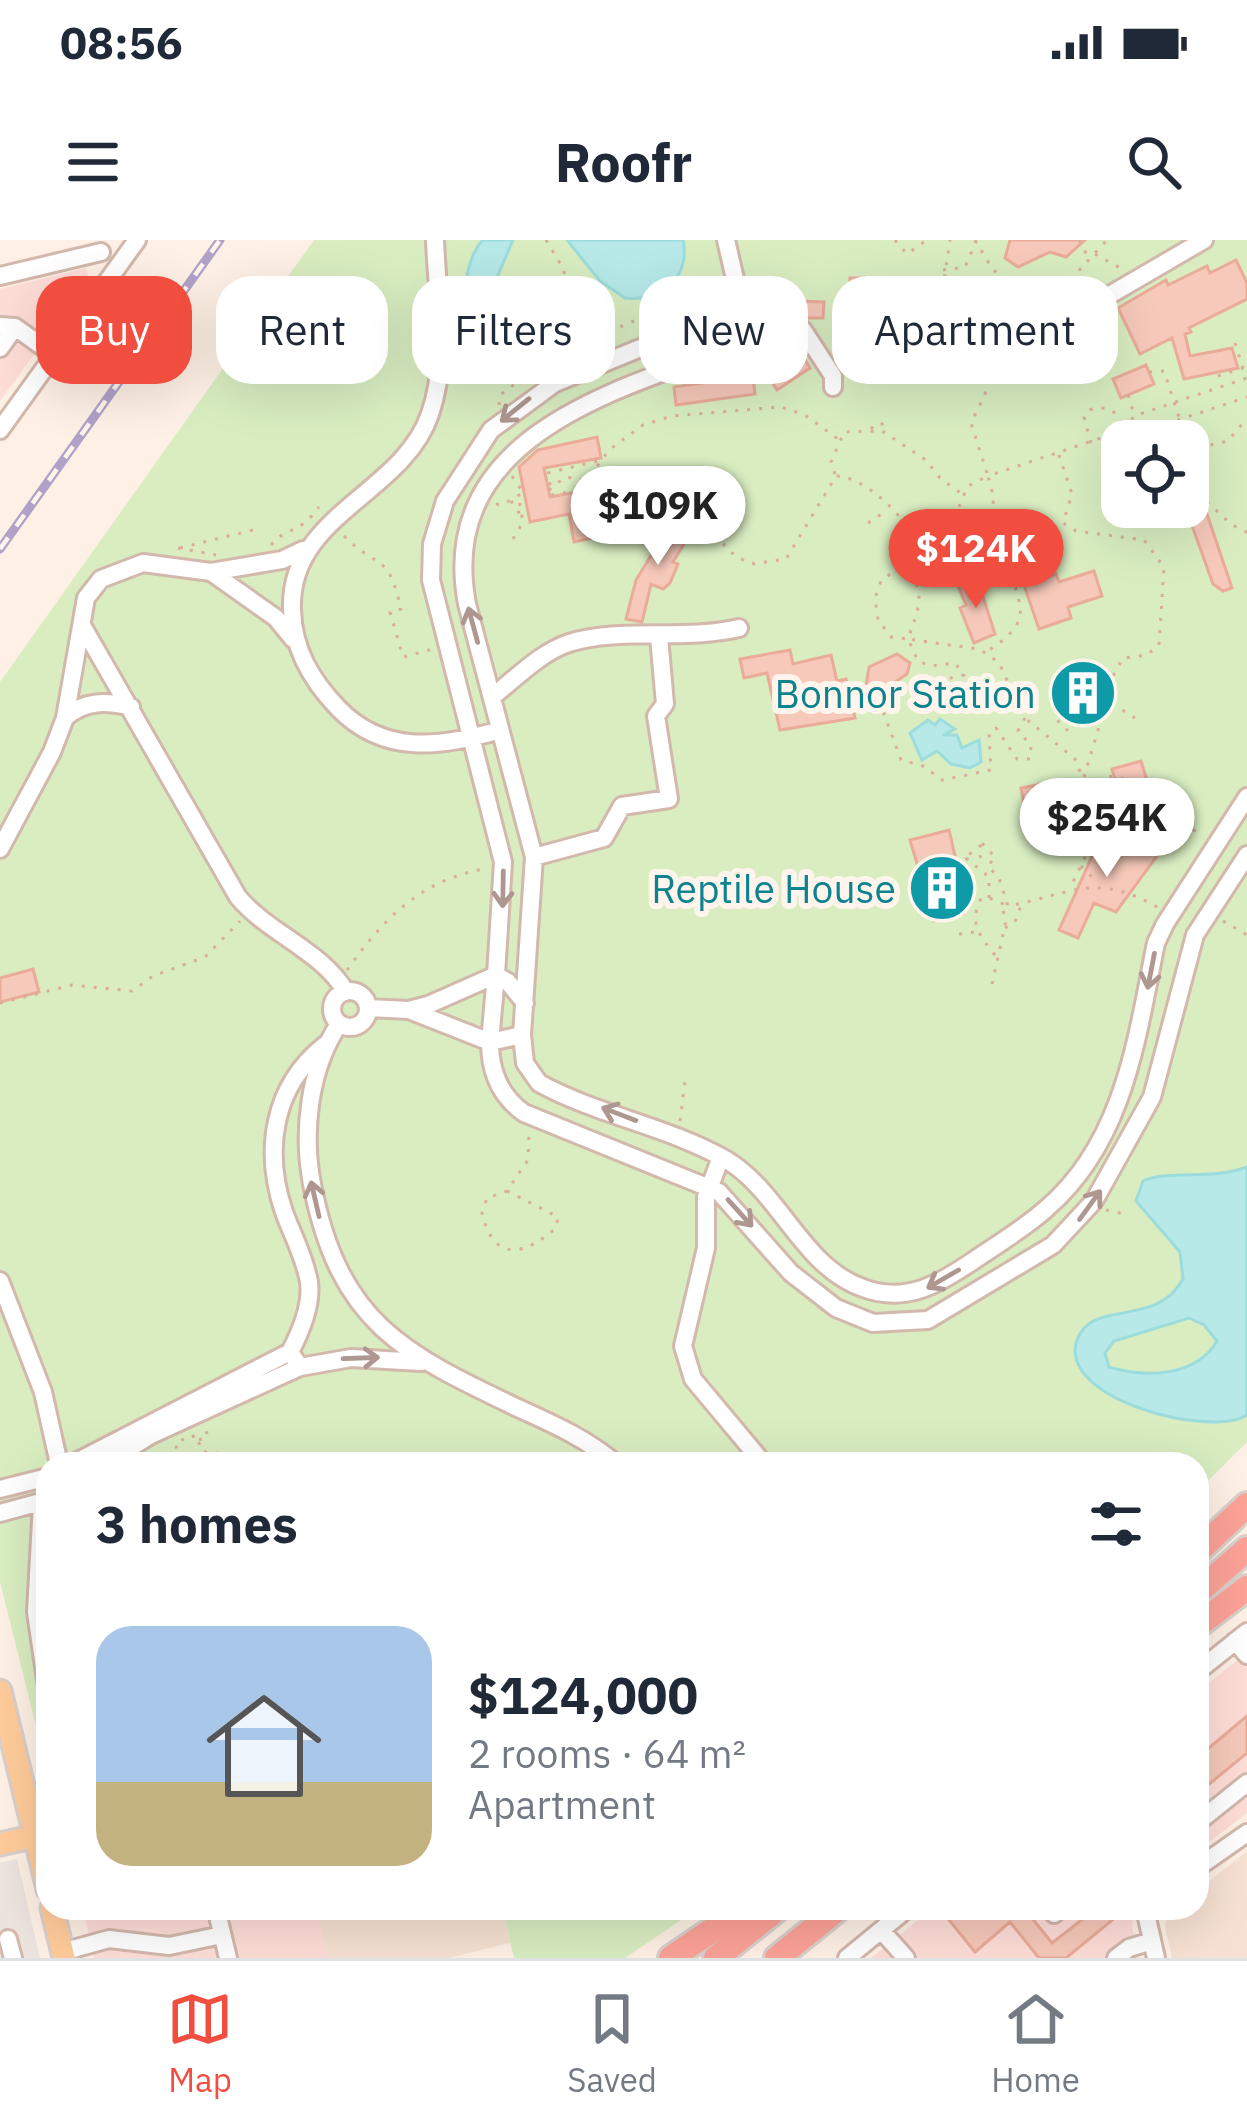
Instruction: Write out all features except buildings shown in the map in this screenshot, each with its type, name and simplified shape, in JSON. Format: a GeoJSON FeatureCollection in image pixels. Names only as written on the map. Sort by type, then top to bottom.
{"type":"FeatureCollection","features":[{"type":"Feature","properties":{"kind":"highway"},"geometry":{"type":"LineString","coordinates":[[1209,1540],[1241,1508]]}},
{"type":"Feature","properties":{"kind":"highway"},"geometry":{"type":"LineString","coordinates":[[1209,1582],[1247,1549]]}},
{"type":"Feature","properties":{"kind":"highway"},"geometry":{"type":"LineString","coordinates":[[1209,1617],[1247,1588]]}},
{"type":"Feature","properties":{"kind":"highway"},"geometry":{"type":"LineString","coordinates":[[671,1958],[727,1920]]}},
{"type":"Feature","properties":{"kind":"highway"},"geometry":{"type":"LineString","coordinates":[[716,1958],[763,1920]]}},
{"type":"Feature","properties":{"kind":"highway"},"geometry":{"type":"LineString","coordinates":[[777,1958],[824,1920]]}},
{"type":"Feature","properties":{"kind":"main road"},"geometry":{"type":"LineString","coordinates":[[0,1691],[36,1814]]}},
{"type":"Feature","properties":{"kind":"main road"},"geometry":{"type":"LineString","coordinates":[[0,1844],[36,1835]]}},
{"type":"Feature","properties":{"kind":"main road"},"geometry":{"type":"LineString","coordinates":[[55,1920],[63,1955]]}},
{"type":"Feature","properties":{"kind":"street"},"geometry":{"type":"LineString","coordinates":[[111,276],[137,240]]}},
{"type":"Feature","properties":{"kind":"street"},"geometry":{"type":"LineString","coordinates":[[0,849],[65,718],[86,598],[110,572],[143,563],[211,572],[282,560],[306,548],[399,460],[429,418],[440,354],[435,240]]}},
{"type":"Feature","properties":{"kind":"street"},"geometry":{"type":"LineString","coordinates":[[726,240],[734,276]]}},
{"type":"Feature","properties":{"kind":"street"},"geometry":{"type":"LineString","coordinates":[[1118,290],[1204,240]]}},
{"type":"Feature","properties":{"kind":"street"},"geometry":{"type":"LineString","coordinates":[[0,276],[99,246],[120,264]]}},
{"type":"Feature","properties":{"kind":"street"},"geometry":{"type":"LineString","coordinates":[[0,348],[8,326],[36,344]]}},
{"type":"Feature","properties":{"kind":"street"},"geometry":{"type":"LineString","coordinates":[[808,338],[832,376],[832,387]]}},
{"type":"Feature","properties":{"kind":"street"},"geometry":{"type":"LineString","coordinates":[[639,347],[540,391],[506,416],[460,473],[434,528],[431,580],[503,868],[490,1042],[491,1063],[503,1093],[536,1119],[709,1187],[737,1207],[816,1295],[860,1319],[914,1324],[962,1304],[1069,1232],[1094,1201],[1146,1110],[1162,1069],[1181,976],[1195,935],[1247,855]]}},
{"type":"Feature","properties":{"kind":"street"},"geometry":{"type":"LineString","coordinates":[[0,430],[36,380]]}},
{"type":"Feature","properties":{"kind":"street"},"geometry":{"type":"LineString","coordinates":[[639,383],[572,410],[532,434],[501,467],[464,539],[462,569],[534,857],[522,1035],[525,1064],[539,1083],[721,1157],[758,1184],[805,1242],[844,1277],[882,1293],[918,1292],[940,1283],[1050,1206],[1085,1162],[1120,1097],[1138,1046],[1163,916],[1247,797]]}},
{"type":"Feature","properties":{"kind":"street"},"geometry":{"type":"LineString","coordinates":[[295,641],[294,580],[306,548]]}},
{"type":"Feature","properties":{"kind":"street"},"geometry":{"type":"LineString","coordinates":[[211,572],[276,618],[295,641],[320,688],[369,732],[419,746],[500,730]]}},
{"type":"Feature","properties":{"kind":"street"},"geometry":{"type":"LineString","coordinates":[[83,627],[249,910],[363,997],[368,1008]]}},
{"type":"Feature","properties":{"kind":"street"},"geometry":{"type":"LineString","coordinates":[[492,697],[565,644],[704,636],[739,628]]}},
{"type":"Feature","properties":{"kind":"street"},"geometry":{"type":"LineString","coordinates":[[534,857],[604,838],[622,806],[669,799],[656,716],[665,704],[659,637]]}},
{"type":"Feature","properties":{"kind":"street"},"geometry":{"type":"LineString","coordinates":[[65,718],[80,707],[101,702],[131,707]]}},
{"type":"Feature","properties":{"kind":"street"},"geometry":{"type":"LineString","coordinates":[[493,820],[523,812]]}},
{"type":"Feature","properties":{"kind":"street"},"geometry":{"type":"LineString","coordinates":[[1163,916],[1195,935]]}},
{"type":"Feature","properties":{"kind":"street"},"geometry":{"type":"LineString","coordinates":[[496,975],[525,1004]]}},
{"type":"Feature","properties":{"kind":"street"},"geometry":{"type":"LineString","coordinates":[[368,1008],[409,1010],[444,1000],[496,975]]}},
{"type":"Feature","properties":{"kind":"street"},"geometry":{"type":"LineString","coordinates":[[343,986],[333,1003],[332,1015],[339,1024],[356,1027],[368,1008]]}},
{"type":"Feature","properties":{"kind":"street"},"geometry":{"type":"LineString","coordinates":[[409,1010],[490,1042],[522,1035]]}},
{"type":"Feature","properties":{"kind":"street"},"geometry":{"type":"LineString","coordinates":[[132,1452],[180,1431],[295,1359],[309,1282],[277,1183],[273,1138],[290,1082],[339,1024]]}},
{"type":"Feature","properties":{"kind":"street"},"geometry":{"type":"LineString","coordinates":[[325,1045],[310,1110],[308,1162],[337,1272],[372,1320],[422,1362],[548,1422],[597,1452]]}},
{"type":"Feature","properties":{"kind":"street"},"geometry":{"type":"LineString","coordinates":[[1120,1097],[1146,1110]]}},
{"type":"Feature","properties":{"kind":"street"},"geometry":{"type":"LineString","coordinates":[[721,1157],[709,1187],[706,1248],[684,1328],[685,1364],[692,1379],[754,1452]]}},
{"type":"Feature","properties":{"kind":"street"},"geometry":{"type":"LineString","coordinates":[[309,1282],[337,1272]]}},
{"type":"Feature","properties":{"kind":"street"},"geometry":{"type":"LineString","coordinates":[[0,1281],[43,1392],[56,1452]]}},
{"type":"Feature","properties":{"kind":"street"},"geometry":{"type":"LineString","coordinates":[[98,1452],[295,1359],[371,1357],[422,1362]]}},
{"type":"Feature","properties":{"kind":"street"},"geometry":{"type":"LineString","coordinates":[[0,1489],[36,1480]]}},
{"type":"Feature","properties":{"kind":"street"},"geometry":{"type":"LineString","coordinates":[[0,1513],[36,1503]]}},
{"type":"Feature","properties":{"kind":"street"},"geometry":{"type":"LineString","coordinates":[[1209,1664],[1243,1643]]}},
{"type":"Feature","properties":{"kind":"street"},"geometry":{"type":"LineString","coordinates":[[1209,1813],[1247,1783]]}},
{"type":"Feature","properties":{"kind":"street"},"geometry":{"type":"LineString","coordinates":[[1209,1860],[1247,1833]]}},
{"type":"Feature","properties":{"kind":"street"},"geometry":{"type":"LineString","coordinates":[[219,1920],[228,1958]]}},
{"type":"Feature","properties":{"kind":"street"},"geometry":{"type":"LineString","coordinates":[[847,1958],[893,1920]]}},
{"type":"Feature","properties":{"kind":"street"},"geometry":{"type":"LineString","coordinates":[[1116,1958],[1129,1948],[1154,1950],[1150,1920]]}},
{"type":"Feature","properties":{"kind":"street"},"geometry":{"type":"LineString","coordinates":[[881,1930],[906,1958]]}},
{"type":"Feature","properties":{"kind":"street"},"geometry":{"type":"LineString","coordinates":[[63,1955],[109,1939],[169,1946],[223,1934]]}},
{"type":"Feature","properties":{"kind":"street"},"geometry":{"type":"LineString","coordinates":[[8,1939],[13,1958]]}},
{"type":"Feature","properties":{"kind":"path"},"geometry":{"type":"LineString","coordinates":[[545,240],[564,270],[566,309],[579,344],[639,319]]}},
{"type":"Feature","properties":{"kind":"path"},"geometry":{"type":"LineString","coordinates":[[895,240],[907,254],[927,240]]}},
{"type":"Feature","properties":{"kind":"path"},"geometry":{"type":"LineString","coordinates":[[950,240],[942,271],[948,287],[980,299],[996,340],[989,391],[971,423],[994,499],[984,521],[971,526],[959,518]]}},
{"type":"Feature","properties":{"kind":"path"},"geometry":{"type":"LineString","coordinates":[[942,271],[965,267],[976,240]]}},
{"type":"Feature","properties":{"kind":"path"},"geometry":{"type":"LineString","coordinates":[[976,240],[993,270],[1013,282],[1021,301],[1033,310],[1049,303],[1107,240]]}},
{"type":"Feature","properties":{"kind":"path"},"geometry":{"type":"LineString","coordinates":[[1079,240],[1090,260]]}},
{"type":"Feature","properties":{"kind":"path"},"geometry":{"type":"LineString","coordinates":[[1095,254],[1129,273]]}},
{"type":"Feature","properties":{"kind":"path"},"geometry":{"type":"LineString","coordinates":[[1218,376],[1245,368],[1235,343]]}},
{"type":"Feature","properties":{"kind":"path"},"geometry":{"type":"LineString","coordinates":[[1149,372],[1164,370],[1180,420]]}},
{"type":"Feature","properties":{"kind":"path"},"geometry":{"type":"LineString","coordinates":[[1132,420],[1247,378]]}},
{"type":"Feature","properties":{"kind":"path"},"geometry":{"type":"LineString","coordinates":[[506,416],[500,395],[515,384]]}},
{"type":"Feature","properties":{"kind":"path"},"geometry":{"type":"LineString","coordinates":[[1229,384],[1234,402]]}},
{"type":"Feature","properties":{"kind":"path"},"geometry":{"type":"LineString","coordinates":[[1128,395],[1135,416]]}},
{"type":"Feature","properties":{"kind":"path"},"geometry":{"type":"LineString","coordinates":[[1183,420],[1247,398]]}},
{"type":"Feature","properties":{"kind":"path"},"geometry":{"type":"LineString","coordinates":[[1091,444],[1084,417],[1089,410],[1106,405],[1120,420]]}},
{"type":"Feature","properties":{"kind":"path"},"geometry":{"type":"LineString","coordinates":[[603,460],[548,473],[552,495],[596,487],[603,460],[644,425],[672,416],[767,407],[795,410],[838,439]]}},
{"type":"Feature","properties":{"kind":"path"},"geometry":{"type":"LineString","coordinates":[[1209,445],[1228,441],[1247,418]]}},
{"type":"Feature","properties":{"kind":"path"},"geometry":{"type":"LineString","coordinates":[[872,430],[872,424],[892,424]]}},
{"type":"Feature","properties":{"kind":"path"},"geometry":{"type":"LineString","coordinates":[[836,476],[831,462],[838,439],[844,432],[872,430],[894,437],[964,495]]}},
{"type":"Feature","properties":{"kind":"path"},"geometry":{"type":"LineString","coordinates":[[913,538],[944,530],[959,518],[968,486],[1101,440]]}},
{"type":"Feature","properties":{"kind":"path"},"geometry":{"type":"LineString","coordinates":[[1059,454],[1072,494],[1063,523],[1076,531],[1144,540],[1164,567],[1159,645],[1147,655],[1124,658],[1106,688],[1107,700],[1085,780]]}},
{"type":"Feature","properties":{"kind":"path"},"geometry":{"type":"LineString","coordinates":[[574,465],[581,490]]}},
{"type":"Feature","properties":{"kind":"path"},"geometry":{"type":"LineString","coordinates":[[512,474],[521,495],[523,518],[513,539]]}},
{"type":"Feature","properties":{"kind":"path"},"geometry":{"type":"LineString","coordinates":[[550,490],[565,477],[596,477],[621,498],[635,502],[664,486],[700,492],[712,505],[721,541],[740,559],[763,565],[786,559],[836,476]]}},
{"type":"Feature","properties":{"kind":"path"},"geometry":{"type":"LineString","coordinates":[[836,476],[859,479],[913,538]]}},
{"type":"Feature","properties":{"kind":"path"},"geometry":{"type":"LineString","coordinates":[[495,503],[502,506],[521,495]]}},
{"type":"Feature","properties":{"kind":"path"},"geometry":{"type":"LineString","coordinates":[[1209,499],[1230,524],[1247,532]]}},
{"type":"Feature","properties":{"kind":"path"},"geometry":{"type":"LineString","coordinates":[[511,500],[523,518]]}},
{"type":"Feature","properties":{"kind":"path"},"geometry":{"type":"LineString","coordinates":[[265,549],[278,536],[302,529],[319,507]]}},
{"type":"Feature","properties":{"kind":"path"},"geometry":{"type":"LineString","coordinates":[[868,523],[889,509]]}},
{"type":"Feature","properties":{"kind":"path"},"geometry":{"type":"LineString","coordinates":[[984,521],[1009,574],[1020,617],[1002,641],[985,652]]}},
{"type":"Feature","properties":{"kind":"path"},"geometry":{"type":"LineString","coordinates":[[229,556],[178,548],[254,530]]}},
{"type":"Feature","properties":{"kind":"path"},"geometry":{"type":"LineString","coordinates":[[342,533],[392,574],[400,609],[390,612],[403,657],[446,645]]}},
{"type":"Feature","properties":{"kind":"path"},"geometry":{"type":"LineString","coordinates":[[913,538],[902,566],[881,580],[875,609],[883,631],[985,652],[1000,665],[1025,718],[1075,759],[1101,825],[1071,886]]}},
{"type":"Feature","properties":{"kind":"path"},"geometry":{"type":"LineString","coordinates":[[902,566],[914,577],[921,597],[908,639],[911,655],[922,664],[955,663],[964,671],[956,680],[902,688],[889,695],[884,717],[901,760],[923,766],[942,780],[985,774],[992,767],[989,734],[996,728],[1017,759],[1027,761],[1033,750],[1018,730],[1025,718]]}},
{"type":"Feature","properties":{"kind":"path"},"geometry":{"type":"LineString","coordinates":[[1009,574],[1025,566]]}},
{"type":"Feature","properties":{"kind":"path"},"geometry":{"type":"LineString","coordinates":[[1106,688],[1076,693],[1057,720],[1067,730],[1071,724],[1065,716],[1070,713],[1076,721],[1080,705],[1107,700],[1135,718]]}},
{"type":"Feature","properties":{"kind":"path"},"geometry":{"type":"LineString","coordinates":[[1085,780],[1113,776],[1128,780],[1133,806],[1115,820],[1114,830]]}},
{"type":"Feature","properties":{"kind":"path"},"geometry":{"type":"LineString","coordinates":[[1101,825],[1143,836],[1159,825],[1178,823],[1198,832]]}},
{"type":"Feature","properties":{"kind":"path"},"geometry":{"type":"LineString","coordinates":[[989,898],[989,877],[966,858],[968,851],[975,858],[982,856],[979,840],[994,857],[988,866],[999,878],[1004,905],[1004,929],[992,984]]}},
{"type":"Feature","properties":{"kind":"path"},"geometry":{"type":"LineString","coordinates":[[1081,866],[1099,884]]}},
{"type":"Feature","properties":{"kind":"path"},"geometry":{"type":"LineString","coordinates":[[343,986],[383,924],[412,896],[454,874],[503,868]]}},
{"type":"Feature","properties":{"kind":"path"},"geometry":{"type":"LineString","coordinates":[[995,955],[978,933],[980,900],[1022,903],[1071,886],[1099,884],[1132,892],[1163,916]]}},
{"type":"Feature","properties":{"kind":"path"},"geometry":{"type":"LineString","coordinates":[[1004,929],[1015,922],[1022,903]]}},
{"type":"Feature","properties":{"kind":"path"},"geometry":{"type":"LineString","coordinates":[[0,1003],[71,985],[132,991],[153,976],[205,957],[249,910]]}},
{"type":"Feature","properties":{"kind":"path"},"geometry":{"type":"LineString","coordinates":[[1220,919],[1247,934]]}},
{"type":"Feature","properties":{"kind":"path"},"geometry":{"type":"LineString","coordinates":[[959,934],[978,933]]}},
{"type":"Feature","properties":{"kind":"path"},"geometry":{"type":"LineString","coordinates":[[675,1136],[685,1082]]}},
{"type":"Feature","properties":{"kind":"path"},"geometry":{"type":"LineString","coordinates":[[507,1192],[558,1217],[556,1228],[529,1250],[508,1248],[486,1227],[484,1202],[493,1194],[507,1192],[528,1160],[526,1141],[536,1119]]}},
{"type":"Feature","properties":{"kind":"path"},"geometry":{"type":"LineString","coordinates":[[1105,1209],[1129,1215]]}},
{"type":"Feature","properties":{"kind":"path"},"geometry":{"type":"LineString","coordinates":[[178,1452],[175,1444],[180,1431],[196,1436],[202,1452]]}},
{"type":"Feature","properties":{"kind":"shaded area"},"geometry":{"type":"Polygon","coordinates":[[[86,268],[88,276],[53,276],[86,268]]]}},
{"type":"Feature","properties":{"kind":"shaded area"},"geometry":{"type":"Polygon","coordinates":[[[36,280],[36,352],[0,401],[0,289],[36,280]]]}},
{"type":"Feature","properties":{"kind":"shaded area"},"geometry":{"type":"Polygon","coordinates":[[[1247,1652],[1247,1813],[1209,1842],[1209,1683],[1247,1652]]]}},
{"type":"Feature","properties":{"kind":"shaded area"},"geometry":{"type":"Polygon","coordinates":[[[1247,1851],[1247,1958],[1172,1958],[1166,1920],[1209,1920],[1209,1881],[1247,1851]]]}},
{"type":"Feature","properties":{"kind":"shaded area"},"geometry":{"type":"Polygon","coordinates":[[[17,1859],[40,1958],[0,1958],[0,1863],[17,1859]]]}},
{"type":"Feature","properties":{"kind":"shaded area"},"geometry":{"type":"Polygon","coordinates":[[[86,1920],[319,1920],[328,1958],[94,1958],[86,1920]]]}},
{"type":"Feature","properties":{"kind":"shaded area"},"geometry":{"type":"Polygon","coordinates":[[[319,1920],[505,1920],[510,1943],[449,1958],[328,1958],[319,1920]]]}},
{"type":"Feature","properties":{"kind":"shaded area"},"geometry":{"type":"Polygon","coordinates":[[[918,1920],[1133,1920],[1139,1958],[871,1958],[918,1920]]]}},
{"type":"Feature","properties":{"kind":"green space"},"geometry":{"type":"Polygon","coordinates":[[[314,240],[1247,240],[1247,1442],[1209,1480],[1209,1452],[36,1452],[36,1726],[0,1582],[0,682],[216,378],[216,384],[388,384],[388,276],[288,276],[314,240]]]}},
{"type":"Feature","properties":{"kind":"green space"},"geometry":{"type":"Polygon","coordinates":[[[505,1920],[681,1920],[625,1958],[514,1958],[505,1920]]]}},
{"type":"Feature","properties":{"kind":"water"},"geometry":{"type":"Polygon","coordinates":[[[483,240],[513,240],[498,276],[467,276],[483,240]]]}},
{"type":"Feature","properties":{"kind":"water"},"geometry":{"type":"Polygon","coordinates":[[[567,240],[683,240],[677,276],[639,276],[639,298],[625,298],[615,291],[615,276],[596,276],[567,240]]]}},
{"type":"Feature","properties":{"kind":"water"},"geometry":{"type":"Polygon","coordinates":[[[940,719],[955,729],[943,735],[957,735],[962,748],[979,740],[981,762],[970,768],[951,764],[937,751],[922,760],[910,733],[928,720],[935,725],[940,719]]]}},
{"type":"Feature","properties":{"kind":"water"},"geometry":{"type":"Polygon","coordinates":[[[1247,1167],[1247,1415],[1202,1422],[1171,1417],[1112,1396],[1090,1380],[1077,1361],[1077,1340],[1096,1320],[1157,1304],[1183,1279],[1180,1252],[1136,1201],[1143,1181],[1247,1167]],[[1189,1318],[1114,1341],[1105,1353],[1109,1367],[1139,1373],[1183,1368],[1208,1353],[1217,1341],[1204,1325],[1189,1318]]]}},
{"type":"Feature","properties":{"kind":"railway"},"geometry":{"type":"LineString","coordinates":[[0,549],[220,240]]}},
{"type":"Feature","properties":{"kind":"place","name":"Bonnor Station"},"geometry":{"type":"Point","coordinates":[1083,693]}},
{"type":"Feature","properties":{"kind":"place","name":"Reptile House"},"geometry":{"type":"Point","coordinates":[942,888]}}]}
